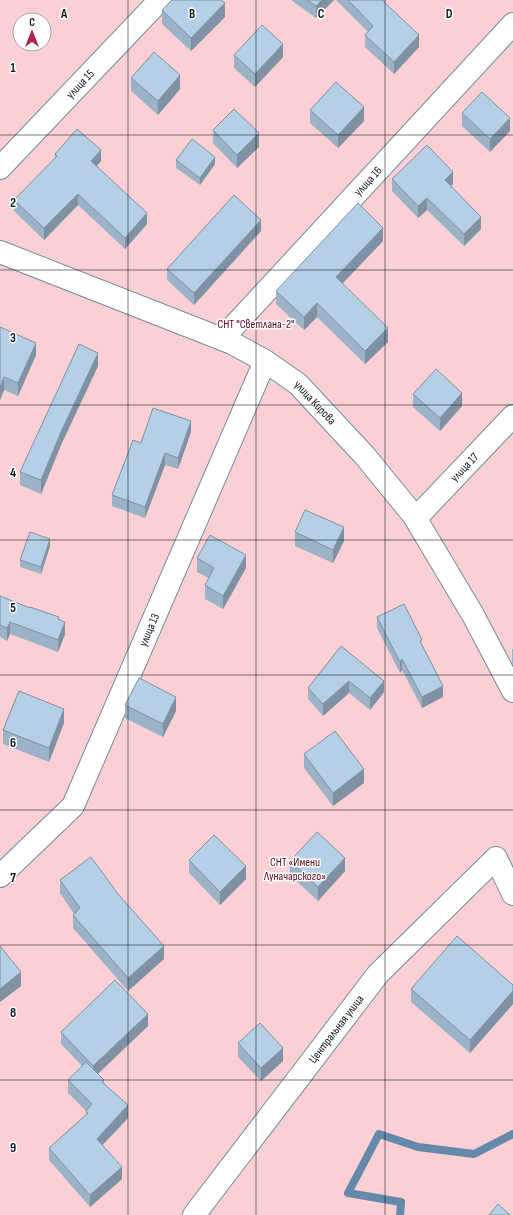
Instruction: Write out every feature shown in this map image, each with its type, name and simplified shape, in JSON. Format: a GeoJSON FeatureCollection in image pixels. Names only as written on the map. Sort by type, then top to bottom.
{"type":"FeatureCollection","features":[{"type":"Feature","properties":{"kind":"street","name":"улица 15"},"geometry":{"type":"LineString","coordinates":[[0,168],[160,0]]}},
{"type":"Feature","properties":{"kind":"street","name":"улица 16"},"geometry":{"type":"LineString","coordinates":[[222,339],[513,24]]}},
{"type":"Feature","properties":{"kind":"street","name":"улица Кирова"},"geometry":{"type":"LineString","coordinates":[[2,259],[232,343],[265,361],[298,384],[365,456],[416,518],[472,615],[513,691]]}},
{"type":"Feature","properties":{"kind":"street","name":"улица 13"},"geometry":{"type":"LineString","coordinates":[[0,876],[73,806],[265,361]]}},
{"type":"Feature","properties":{"kind":"street","name":"улица 17"},"geometry":{"type":"LineString","coordinates":[[416,518],[513,416]]}},
{"type":"Feature","properties":{"kind":"street","name":"Центральная улица"},"geometry":{"type":"LineString","coordinates":[[194,1215],[378,974],[496,858],[513,894]]}},
{"type":"Feature","properties":{"kind":"green space","name":"СНТ \"Светлана-2\""},"geometry":{"type":"Polygon","coordinates":[[[0,0],[513,0],[513,1215],[0,1215],[0,0]]]}},
{"type":"Feature","properties":{"kind":"building"},"geometry":{"type":"Polygon","coordinates":[[[172,0],[221,0],[225,3],[191,38],[162,10],[172,0]]]}},
{"type":"Feature","properties":{"kind":"building"},"geometry":{"type":"Polygon","coordinates":[[[307,0],[322,0],[316,6],[307,0]]]}},
{"type":"Feature","properties":{"kind":"building"},"geometry":{"type":"Polygon","coordinates":[[[348,0],[382,0],[419,35],[394,62],[365,35],[373,26],[348,0]]]}},
{"type":"Feature","properties":{"kind":"building"},"geometry":{"type":"Polygon","coordinates":[[[262,25],[283,44],[255,74],[234,55],[262,25]]]}},
{"type":"Feature","properties":{"kind":"building"},"geometry":{"type":"Polygon","coordinates":[[[154,52],[180,75],[158,101],[131,78],[154,52]]]}},
{"type":"Feature","properties":{"kind":"building"},"geometry":{"type":"Polygon","coordinates":[[[336,82],[364,107],[338,135],[310,110],[336,82]]]}},
{"type":"Feature","properties":{"kind":"building"},"geometry":{"type":"Polygon","coordinates":[[[482,92],[510,118],[490,139],[462,113],[482,92]]]}},
{"type":"Feature","properties":{"kind":"building"},"geometry":{"type":"Polygon","coordinates":[[[234,109],[259,133],[237,155],[213,130],[234,109]]]}},
{"type":"Feature","properties":{"kind":"building"},"geometry":{"type":"Polygon","coordinates":[[[77,129],[101,150],[91,161],[147,213],[125,238],[78,194],[44,228],[14,200],[57,156],[55,154],[77,129]]]}},
{"type":"Feature","properties":{"kind":"building"},"geometry":{"type":"Polygon","coordinates":[[[192,139],[215,157],[200,178],[176,160],[192,139]]]}},
{"type":"Feature","properties":{"kind":"building"},"geometry":{"type":"Polygon","coordinates":[[[427,145],[453,172],[445,180],[481,217],[464,234],[427,198],[418,206],[392,179],[427,145]]]}},
{"type":"Feature","properties":{"kind":"building"},"geometry":{"type":"Polygon","coordinates":[[[234,195],[261,220],[194,293],[167,269],[234,195]]]}},
{"type":"Feature","properties":{"kind":"building"},"geometry":{"type":"Polygon","coordinates":[[[358,203],[383,228],[336,277],[388,328],[365,351],[317,303],[304,317],[276,291],[358,203]]]}},
{"type":"Feature","properties":{"kind":"building"},"geometry":{"type":"Polygon","coordinates":[[[0,327],[36,343],[18,383],[4,377],[0,388],[0,327]]]}},
{"type":"Feature","properties":{"kind":"building"},"geometry":{"type":"Polygon","coordinates":[[[79,344],[98,353],[61,432],[41,480],[20,472],[79,344]]]}},
{"type":"Feature","properties":{"kind":"building"},"geometry":{"type":"Polygon","coordinates":[[[436,369],[462,393],[440,418],[413,394],[436,369]]]}},
{"type":"Feature","properties":{"kind":"building"},"geometry":{"type":"Polygon","coordinates":[[[153,408],[191,421],[178,458],[165,453],[145,507],[112,495],[133,440],[141,443],[153,408]]]}},
{"type":"Feature","properties":{"kind":"building"},"geometry":{"type":"Polygon","coordinates":[[[305,510],[344,527],[333,550],[295,532],[305,510]]]}},
{"type":"Feature","properties":{"kind":"building"},"geometry":{"type":"Polygon","coordinates":[[[30,532],[50,539],[41,567],[20,560],[30,532]]]}},
{"type":"Feature","properties":{"kind":"building"},"geometry":{"type":"Polygon","coordinates":[[[210,535],[246,555],[223,596],[205,585],[214,568],[197,558],[210,535]]]}},
{"type":"Feature","properties":{"kind":"building"},"geometry":{"type":"Polygon","coordinates":[[[0,596],[30,608],[59,617],[58,619],[65,622],[58,640],[10,622],[7,628],[0,625],[0,596]]]}},
{"type":"Feature","properties":{"kind":"building"},"geometry":{"type":"Polygon","coordinates":[[[404,604],[422,640],[420,641],[443,686],[422,697],[402,659],[400,662],[377,617],[404,604]]]}},
{"type":"Feature","properties":{"kind":"building"},"geometry":{"type":"Polygon","coordinates":[[[341,646],[384,681],[370,698],[349,681],[323,704],[308,688],[341,646]]]}},
{"type":"Feature","properties":{"kind":"building"},"geometry":{"type":"Polygon","coordinates":[[[139,678],[176,697],[163,724],[125,705],[139,678]]]}},
{"type":"Feature","properties":{"kind":"building"},"geometry":{"type":"Polygon","coordinates":[[[19,691],[64,709],[49,748],[3,730],[19,691]]]}},
{"type":"Feature","properties":{"kind":"building"},"geometry":{"type":"Polygon","coordinates":[[[335,731],[364,769],[333,793],[304,754],[335,731]]]}},
{"type":"Feature","properties":{"kind":"building"},"geometry":{"type":"Polygon","coordinates":[[[317,832],[345,858],[318,887],[290,861],[317,832]]]}},
{"type":"Feature","properties":{"kind":"building"},"geometry":{"type":"Polygon","coordinates":[[[214,835],[246,866],[220,892],[189,860],[214,835]]]}},
{"type":"Feature","properties":{"kind":"building"},"geometry":{"type":"Polygon","coordinates":[[[91,857],[118,894],[164,946],[128,978],[73,915],[80,908],[60,880],[91,857]]]}},
{"type":"Feature","properties":{"kind":"building"},"geometry":{"type":"Polygon","coordinates":[[[457,936],[513,985],[513,991],[470,1040],[411,989],[457,936]]]}},
{"type":"Feature","properties":{"kind":"building"},"geometry":{"type":"Polygon","coordinates":[[[0,946],[21,972],[0,989],[0,946]]]}},
{"type":"Feature","properties":{"kind":"building"},"geometry":{"type":"Polygon","coordinates":[[[115,980],[148,1014],[93,1066],[61,1032],[115,980]]]}},
{"type":"Feature","properties":{"kind":"building"},"geometry":{"type":"Polygon","coordinates":[[[260,1023],[283,1048],[261,1068],[238,1043],[260,1023]]]}},
{"type":"Feature","properties":{"kind":"building"},"geometry":{"type":"Polygon","coordinates":[[[86,1062],[104,1080],[102,1082],[128,1105],[97,1139],[122,1167],[90,1195],[49,1148],[88,1113],[86,1111],[92,1104],[68,1080],[86,1062]]]}},
{"type":"Feature","properties":{"kind":"building"},"geometry":{"type":"Polygon","coordinates":[[[498,1204],[510,1215],[489,1215],[498,1204]]]}},
{"type":"Feature","properties":{"kind":"waterway"},"geometry":{"type":"LineString","coordinates":[[400,1215],[401,1202],[348,1193],[379,1134],[418,1147],[474,1154],[513,1134]]}},
{"type":"Feature","properties":{"kind":"park label","name":"СНТ «Имени Луначарского»"},"geometry":{"type":"Point","coordinates":[295,869]}}]}
